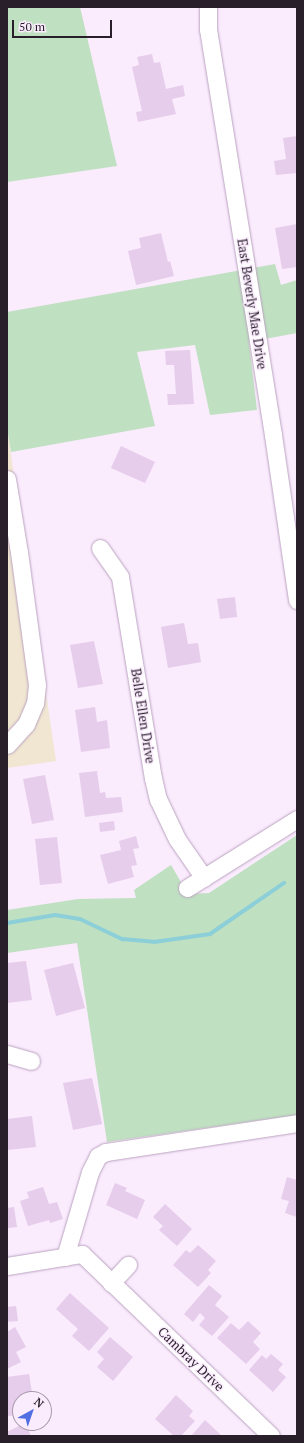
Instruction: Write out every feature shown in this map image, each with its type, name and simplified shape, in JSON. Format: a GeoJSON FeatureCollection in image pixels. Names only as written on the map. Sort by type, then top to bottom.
{"type":"FeatureCollection","features":[{"type":"Feature","properties":{"kind":"street","name":"East Beverly Mae Drive"},"geometry":{"type":"LineString","coordinates":[[208,7],[208,30],[272,427],[297,600]]}},
{"type":"Feature","properties":{"kind":"street"},"geometry":{"type":"LineString","coordinates":[[7,479],[20,552],[37,685],[35,703],[26,724],[7,745]]}},
{"type":"Feature","properties":{"kind":"street","name":"Belle Ellen Drive"},"geometry":{"type":"LineString","coordinates":[[100,548],[120,577],[153,778],[158,799],[176,840],[204,878]]}},
{"type":"Feature","properties":{"kind":"street"},"geometry":{"type":"LineString","coordinates":[[187,888],[297,819]]}},
{"type":"Feature","properties":{"kind":"street"},"geometry":{"type":"LineString","coordinates":[[7,1054],[31,1061]]}},
{"type":"Feature","properties":{"kind":"street"},"geometry":{"type":"LineString","coordinates":[[65,1257],[90,1172],[98,1156],[106,1152],[297,1123]]}},
{"type":"Feature","properties":{"kind":"street","name":"Cambray Drive"},"geometry":{"type":"LineString","coordinates":[[7,1266],[82,1254],[271,1436]]}},
{"type":"Feature","properties":{"kind":"street"},"geometry":{"type":"LineString","coordinates":[[111,1282],[128,1265]]}},
{"type":"Feature","properties":{"kind":"shaded area"},"geometry":{"type":"Polygon","coordinates":[[[7,428],[56,761],[7,768],[7,428]]]}},
{"type":"Feature","properties":{"kind":"green space"},"geometry":{"type":"Polygon","coordinates":[[[7,7],[80,7],[117,166],[7,182],[7,7]]]}},
{"type":"Feature","properties":{"kind":"green space"},"geometry":{"type":"Polygon","coordinates":[[[275,264],[281,285],[297,280],[297,333],[249,342],[257,410],[210,415],[195,345],[137,352],[155,426],[11,452],[7,428],[7,312],[275,264]]]}},
{"type":"Feature","properties":{"kind":"green space"},"geometry":{"type":"Polygon","coordinates":[[[297,835],[297,1115],[107,1142],[77,943],[7,953],[7,910],[78,899],[136,898],[134,890],[171,865],[188,894],[209,893],[297,835]]]}},
{"type":"Feature","properties":{"kind":"building"},"geometry":{"type":"Polygon","coordinates":[[[152,54],[154,63],[160,62],[166,89],[183,85],[185,96],[172,99],[176,114],[138,122],[136,112],[142,111],[132,67],[139,65],[137,57],[152,54]]]}},
{"type":"Feature","properties":{"kind":"building"},"geometry":{"type":"Polygon","coordinates":[[[297,136],[297,173],[276,175],[274,161],[286,159],[283,138],[297,136]]]}},
{"type":"Feature","properties":{"kind":"building"},"geometry":{"type":"Polygon","coordinates":[[[297,224],[297,267],[282,269],[275,228],[297,224]]]}},
{"type":"Feature","properties":{"kind":"building"},"geometry":{"type":"Polygon","coordinates":[[[161,233],[168,262],[170,261],[174,276],[136,285],[128,251],[141,248],[139,238],[161,233]]]}},
{"type":"Feature","properties":{"kind":"building"},"geometry":{"type":"Polygon","coordinates":[[[190,350],[194,404],[168,405],[167,394],[176,394],[174,365],[166,365],[165,351],[190,350]]]}},
{"type":"Feature","properties":{"kind":"building"},"geometry":{"type":"Polygon","coordinates":[[[121,446],[155,462],[145,483],[111,468],[121,446]]]}},
{"type":"Feature","properties":{"kind":"building"},"geometry":{"type":"Polygon","coordinates":[[[235,597],[237,617],[220,619],[217,599],[235,597]]]}},
{"type":"Feature","properties":{"kind":"building"},"geometry":{"type":"Polygon","coordinates":[[[184,623],[188,644],[198,643],[201,662],[168,668],[161,627],[184,623]]]}},
{"type":"Feature","properties":{"kind":"building"},"geometry":{"type":"Polygon","coordinates":[[[94,641],[103,684],[78,688],[70,645],[94,641]]]}},
{"type":"Feature","properties":{"kind":"building"},"geometry":{"type":"Polygon","coordinates":[[[95,707],[97,722],[107,720],[110,748],[81,752],[75,710],[95,707]]]}},
{"type":"Feature","properties":{"kind":"building"},"geometry":{"type":"Polygon","coordinates":[[[97,771],[100,793],[105,792],[106,798],[121,797],[123,812],[85,817],[79,773],[97,771]]]}},
{"type":"Feature","properties":{"kind":"building"},"geometry":{"type":"Polygon","coordinates":[[[45,775],[54,820],[32,824],[23,779],[45,775]]]}},
{"type":"Feature","properties":{"kind":"building"},"geometry":{"type":"Polygon","coordinates":[[[114,821],[115,830],[100,832],[99,823],[114,821]]]}},
{"type":"Feature","properties":{"kind":"building"},"geometry":{"type":"Polygon","coordinates":[[[136,836],[139,848],[133,849],[137,865],[131,866],[134,877],[108,884],[100,855],[121,850],[119,841],[136,836]]]}},
{"type":"Feature","properties":{"kind":"building"},"geometry":{"type":"Polygon","coordinates":[[[57,837],[62,883],[40,885],[35,839],[57,837]]]}},
{"type":"Feature","properties":{"kind":"building"},"geometry":{"type":"Polygon","coordinates":[[[26,961],[32,1000],[7,1003],[7,963],[26,961]]]}},
{"type":"Feature","properties":{"kind":"building"},"geometry":{"type":"Polygon","coordinates":[[[73,963],[85,1008],[56,1016],[44,970],[73,963]]]}},
{"type":"Feature","properties":{"kind":"building"},"geometry":{"type":"Polygon","coordinates":[[[92,1078],[102,1124],[73,1130],[63,1083],[92,1078]]]}},
{"type":"Feature","properties":{"kind":"building"},"geometry":{"type":"Polygon","coordinates":[[[32,1116],[36,1147],[7,1150],[7,1119],[32,1116]]]}},
{"type":"Feature","properties":{"kind":"building"},"geometry":{"type":"Polygon","coordinates":[[[287,1177],[297,1180],[297,1217],[285,1213],[289,1201],[281,1199],[287,1177]]]}},
{"type":"Feature","properties":{"kind":"building"},"geometry":{"type":"Polygon","coordinates":[[[115,1183],[127,1188],[125,1191],[145,1200],[137,1219],[106,1205],[115,1183]]]}},
{"type":"Feature","properties":{"kind":"building"},"geometry":{"type":"Polygon","coordinates":[[[43,1187],[49,1204],[57,1202],[63,1219],[50,1223],[49,1220],[28,1226],[20,1201],[29,1198],[27,1192],[43,1187]]]}},
{"type":"Feature","properties":{"kind":"building"},"geometry":{"type":"Polygon","coordinates":[[[165,1204],[192,1229],[177,1246],[159,1230],[163,1226],[153,1217],[165,1204]]]}},
{"type":"Feature","properties":{"kind":"building"},"geometry":{"type":"Polygon","coordinates":[[[14,1207],[17,1227],[7,1228],[7,1208],[14,1207]]]}},
{"type":"Feature","properties":{"kind":"building"},"geometry":{"type":"Polygon","coordinates":[[[198,1245],[216,1261],[208,1270],[211,1273],[198,1287],[173,1265],[186,1250],[190,1253],[198,1245]]]}},
{"type":"Feature","properties":{"kind":"building"},"geometry":{"type":"Polygon","coordinates":[[[209,1285],[222,1296],[215,1305],[229,1317],[212,1336],[199,1325],[205,1318],[200,1313],[193,1322],[184,1314],[209,1285]]]}},
{"type":"Feature","properties":{"kind":"building"},"geometry":{"type":"Polygon","coordinates":[[[70,1293],[109,1328],[89,1351],[72,1336],[78,1329],[56,1309],[70,1293]]]}},
{"type":"Feature","properties":{"kind":"building"},"geometry":{"type":"Polygon","coordinates":[[[16,1306],[18,1321],[7,1322],[7,1307],[16,1306]]]}},
{"type":"Feature","properties":{"kind":"building"},"geometry":{"type":"Polygon","coordinates":[[[248,1321],[261,1333],[253,1342],[260,1349],[246,1364],[217,1338],[231,1323],[239,1330],[248,1321]]]}},
{"type":"Feature","properties":{"kind":"building"},"geometry":{"type":"Polygon","coordinates":[[[15,1327],[26,1347],[16,1352],[21,1362],[7,1369],[7,1332],[15,1327]]]}},
{"type":"Feature","properties":{"kind":"building"},"geometry":{"type":"Polygon","coordinates":[[[110,1337],[133,1357],[113,1381],[97,1367],[104,1359],[97,1352],[110,1337]]]}},
{"type":"Feature","properties":{"kind":"building"},"geometry":{"type":"Polygon","coordinates":[[[271,1354],[283,1364],[278,1370],[286,1377],[273,1392],[249,1370],[262,1355],[266,1359],[271,1354]]]}},
{"type":"Feature","properties":{"kind":"building"},"geometry":{"type":"Polygon","coordinates":[[[29,1374],[32,1391],[12,1391],[12,1416],[7,1416],[7,1377],[29,1374]]]}},
{"type":"Feature","properties":{"kind":"building"},"geometry":{"type":"Polygon","coordinates":[[[176,1395],[193,1411],[189,1416],[195,1421],[181,1436],[174,1436],[155,1419],[176,1395]]]}},
{"type":"Feature","properties":{"kind":"building"},"geometry":{"type":"Polygon","coordinates":[[[205,1420],[222,1436],[191,1436],[205,1420]]]}},
{"type":"Feature","properties":{"kind":"building"},"geometry":{"type":"Polygon","coordinates":[[[12,1430],[12,1431],[29,1431],[31,1436],[7,1436],[7,1432],[12,1430]]]}},
{"type":"Feature","properties":{"kind":"waterway"},"geometry":{"type":"LineString","coordinates":[[7,923],[55,915],[80,919],[122,939],[154,942],[210,934],[284,883]]}}]}
